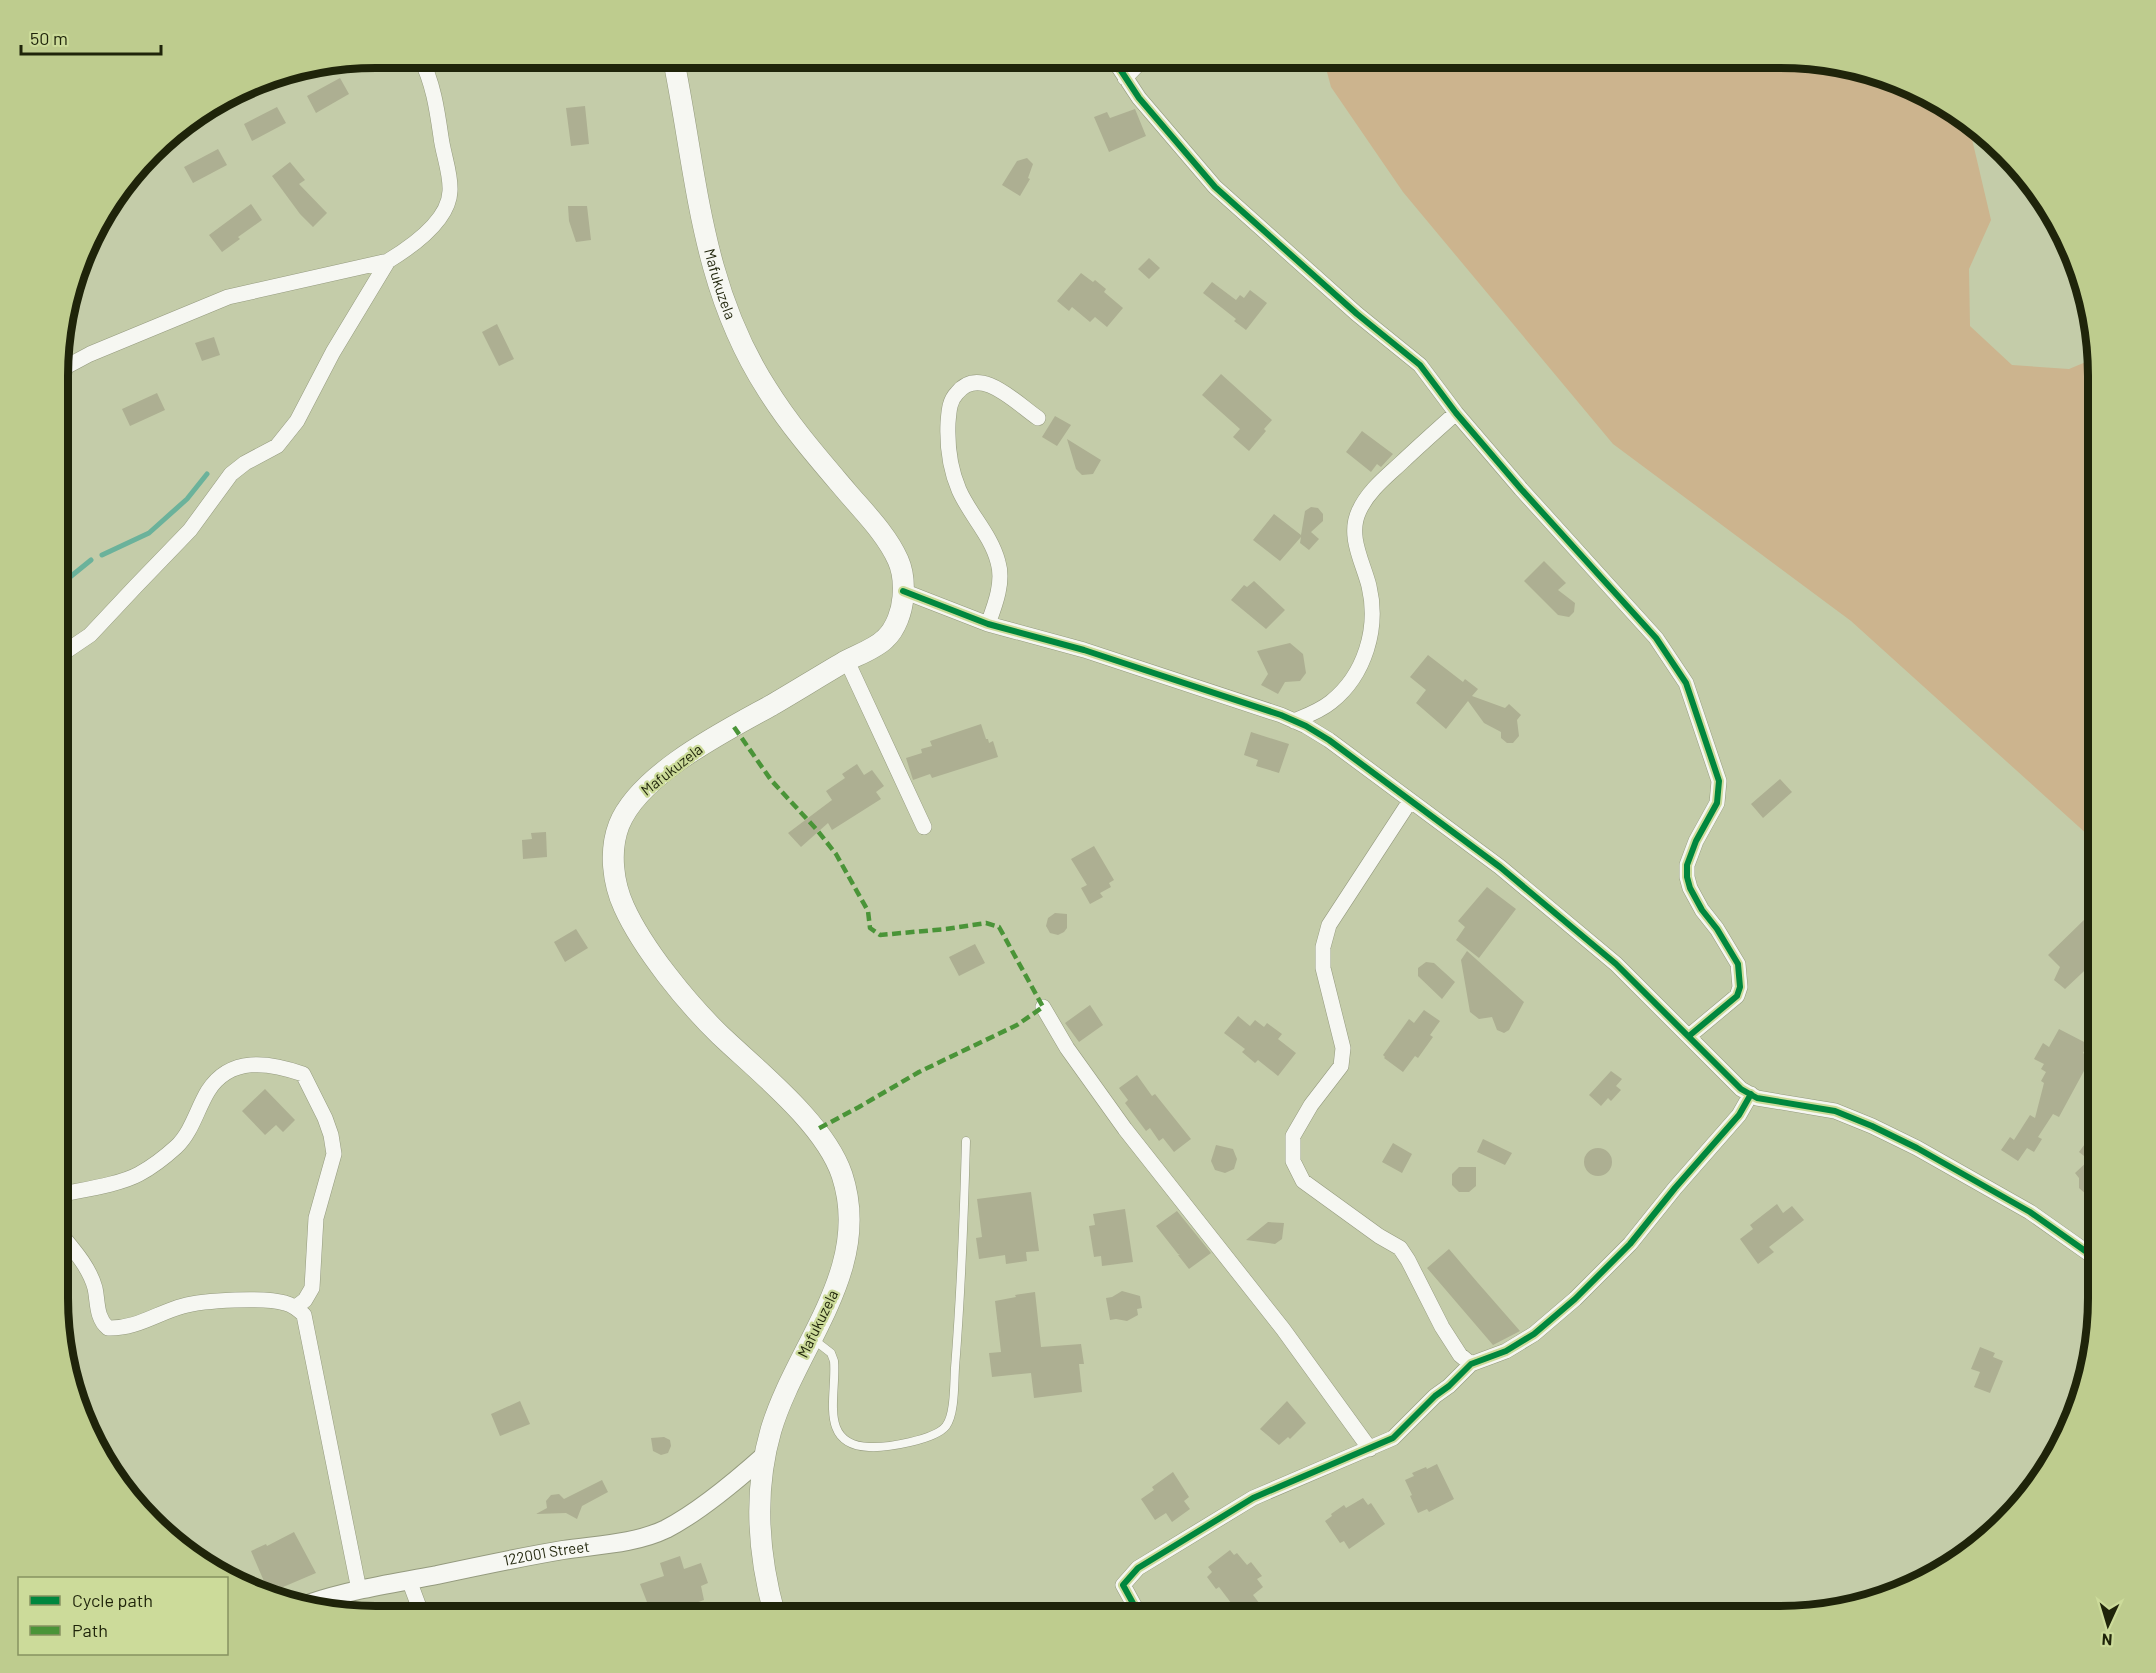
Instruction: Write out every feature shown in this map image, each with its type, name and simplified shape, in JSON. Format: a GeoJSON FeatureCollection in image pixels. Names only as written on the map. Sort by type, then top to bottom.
{"type":"FeatureCollection","features":[{"type":"Feature","properties":{"kind":"main road","name":"Mafukuzela"},"geometry":{"type":"LineString","coordinates":[[675,68],[704,235],[720,292],[735,333],[766,388],[804,442],[886,540],[899,562],[903,580],[903,602],[896,624],[884,641],[683,758],[643,789],[626,811],[613,845],[615,876],[624,907],[645,944],[714,1029],[808,1119],[836,1159],[844,1179],[849,1202],[846,1253],[833,1297],[795,1372],[772,1427],[765,1455],[759,1497],[761,1545],[766,1583],[772,1606]]}},
{"type":"Feature","properties":{"kind":"street"},"geometry":{"type":"LineString","coordinates":[[68,366],[90,354],[228,297],[388,261],[411,247],[435,224],[450,193],[435,101],[426,68]]}},
{"type":"Feature","properties":{"kind":"street"},"geometry":{"type":"LineString","coordinates":[[1119,68],[1139,98],[1215,187],[1357,314],[1420,365],[1456,413],[1521,489],[1656,638],[1686,683],[1719,781],[1718,803],[1696,841],[1687,865],[1687,878],[1702,909],[1738,964],[1740,977],[1737,996],[1689,1036]]}},
{"type":"Feature","properties":{"kind":"street"},"geometry":{"type":"LineString","coordinates":[[1125,78],[1135,68]]}},
{"type":"Feature","properties":{"kind":"street"},"geometry":{"type":"LineString","coordinates":[[68,650],[90,635],[190,530],[231,474],[277,446],[297,421],[333,352],[388,261]]}},
{"type":"Feature","properties":{"kind":"street"},"geometry":{"type":"LineString","coordinates":[[988,624],[996,602],[999,565],[986,534],[960,491],[949,458],[949,409],[953,397],[963,385],[978,382],[991,384],[1038,418]]}},
{"type":"Feature","properties":{"kind":"street"},"geometry":{"type":"LineString","coordinates":[[1294,721],[1330,703],[1348,685],[1364,658],[1373,627],[1370,588],[1357,551],[1358,512],[1377,485],[1456,413]]}},
{"type":"Feature","properties":{"kind":"street"},"geometry":{"type":"LineString","coordinates":[[903,591],[988,624],[1084,650],[1294,721],[1329,740],[1500,867],[1616,964],[1741,1089],[1757,1098],[1835,1111],[1872,1126],[1917,1148],[2030,1212],[2088,1253]]}},
{"type":"Feature","properties":{"kind":"street"},"geometry":{"type":"LineString","coordinates":[[847,661],[924,826]]}},
{"type":"Feature","properties":{"kind":"street"},"geometry":{"type":"LineString","coordinates":[[1410,801],[1329,925],[1323,947],[1323,969],[1343,1048],[1341,1066],[1311,1105],[1293,1136],[1293,1161],[1303,1181],[1400,1248],[1442,1327],[1460,1355],[1471,1364]]}},
{"type":"Feature","properties":{"kind":"street"},"geometry":{"type":"LineString","coordinates":[[1042,1007],[1066,1048],[1125,1129],[1283,1329],[1370,1449]]}},
{"type":"Feature","properties":{"kind":"street"},"geometry":{"type":"LineString","coordinates":[[68,1193],[137,1176],[155,1163],[178,1145],[194,1122],[209,1090],[225,1072],[241,1065],[258,1065],[283,1067],[303,1074],[325,1118],[334,1154],[316,1218],[312,1288],[305,1300],[296,1307]]}},
{"type":"Feature","properties":{"kind":"street"},"geometry":{"type":"LineString","coordinates":[[1135,1606],[1123,1585],[1138,1568],[1253,1498],[1393,1438],[1471,1364],[1506,1351],[1534,1334],[1575,1299],[1630,1244],[1739,1115],[1750,1094]]}},
{"type":"Feature","properties":{"kind":"street"},"geometry":{"type":"LineString","coordinates":[[68,1244],[87,1269],[94,1286],[100,1318],[108,1328],[134,1325],[182,1306],[233,1300],[283,1302],[296,1307],[304,1314],[359,1590]]}},
{"type":"Feature","properties":{"kind":"street","name":"122001 Street"},"geometry":{"type":"LineString","coordinates":[[320,1601],[409,1580],[644,1537],[665,1529],[689,1514],[744,1474],[765,1455]]}},
{"type":"Feature","properties":{"kind":"street"},"geometry":{"type":"LineString","coordinates":[[409,1580],[419,1606]]}},
{"type":"Feature","properties":{"kind":"lane"},"geometry":{"type":"LineString","coordinates":[[812,1338],[831,1353],[834,1361],[833,1414],[837,1432],[847,1443],[870,1448],[902,1443],[934,1435],[946,1425],[952,1405],[962,1288],[966,1141]]}},
{"type":"Feature","properties":{"kind":"shaded area"},"geometry":{"type":"Polygon","coordinates":[[[1326,68],[1801,68],[1841,73],[1899,91],[1935,109],[1971,133],[1991,220],[1969,269],[1970,326],[2012,365],[2069,369],[2088,361],[2088,835],[1851,621],[1613,444],[1403,192],[1331,87],[1326,68]]]}},
{"type":"Feature","properties":{"kind":"building"},"geometry":{"type":"Polygon","coordinates":[[[340,78],[349,94],[316,113],[307,96],[340,78]]]}},
{"type":"Feature","properties":{"kind":"building"},"geometry":{"type":"Polygon","coordinates":[[[585,106],[589,144],[571,146],[566,108],[585,106]]]}},
{"type":"Feature","properties":{"kind":"building"},"geometry":{"type":"Polygon","coordinates":[[[277,107],[286,123],[252,141],[244,124],[277,107]]]}},
{"type":"Feature","properties":{"kind":"building"},"geometry":{"type":"Polygon","coordinates":[[[1135,109],[1146,136],[1109,152],[1094,117],[1107,112],[1110,118],[1135,109]]]}},
{"type":"Feature","properties":{"kind":"building"},"geometry":{"type":"Polygon","coordinates":[[[218,149],[227,165],[193,183],[184,167],[218,149]]]}},
{"type":"Feature","properties":{"kind":"building"},"geometry":{"type":"Polygon","coordinates":[[[1027,158],[1033,164],[1028,178],[1030,179],[1020,196],[1002,185],[1017,161],[1027,158]]]}},
{"type":"Feature","properties":{"kind":"building"},"geometry":{"type":"Polygon","coordinates":[[[290,162],[305,180],[299,184],[327,213],[313,227],[300,214],[272,176],[290,162]]]}},
{"type":"Feature","properties":{"kind":"building"},"geometry":{"type":"Polygon","coordinates":[[[251,204],[262,220],[222,252],[209,235],[251,204]]]}},
{"type":"Feature","properties":{"kind":"building"},"geometry":{"type":"Polygon","coordinates":[[[568,206],[587,206],[591,240],[576,242],[569,221],[568,206]]]}},
{"type":"Feature","properties":{"kind":"building"},"geometry":{"type":"Polygon","coordinates":[[[1149,258],[1160,268],[1149,279],[1138,269],[1149,258]]]}},
{"type":"Feature","properties":{"kind":"building"},"geometry":{"type":"Polygon","coordinates":[[[1081,273],[1106,289],[1104,292],[1123,308],[1107,327],[1095,317],[1090,322],[1072,307],[1069,311],[1057,301],[1081,273]]]}},
{"type":"Feature","properties":{"kind":"building"},"geometry":{"type":"Polygon","coordinates":[[[1212,282],[1236,300],[1240,295],[1244,298],[1250,290],[1267,303],[1246,330],[1234,321],[1236,319],[1203,293],[1212,282]]]}},
{"type":"Feature","properties":{"kind":"building"},"geometry":{"type":"Polygon","coordinates":[[[497,324],[514,359],[499,366],[482,332],[497,324]]]}},
{"type":"Feature","properties":{"kind":"building"},"geometry":{"type":"Polygon","coordinates":[[[214,337],[220,355],[202,361],[195,343],[214,337]]]}},
{"type":"Feature","properties":{"kind":"building"},"geometry":{"type":"Polygon","coordinates":[[[1221,374],[1272,420],[1249,451],[1233,437],[1240,429],[1202,395],[1221,374]]]}},
{"type":"Feature","properties":{"kind":"building"},"geometry":{"type":"Polygon","coordinates":[[[157,393],[165,410],[130,426],[122,409],[157,393]]]}},
{"type":"Feature","properties":{"kind":"building"},"geometry":{"type":"Polygon","coordinates":[[[1055,416],[1071,425],[1057,446],[1042,437],[1055,416]]]}},
{"type":"Feature","properties":{"kind":"building"},"geometry":{"type":"Polygon","coordinates":[[[1362,431],[1393,454],[1381,467],[1377,464],[1371,472],[1346,452],[1362,431]]]}},
{"type":"Feature","properties":{"kind":"building"},"geometry":{"type":"Polygon","coordinates":[[[1067,439],[1101,460],[1093,474],[1082,475],[1076,469],[1067,439]]]}},
{"type":"Feature","properties":{"kind":"building"},"geometry":{"type":"Polygon","coordinates":[[[1311,507],[1318,508],[1323,514],[1323,521],[1311,532],[1319,539],[1309,550],[1300,543],[1301,537],[1280,561],[1253,540],[1274,514],[1301,535],[1305,511],[1311,507]]]}},
{"type":"Feature","properties":{"kind":"building"},"geometry":{"type":"Polygon","coordinates":[[[1544,561],[1566,583],[1558,590],[1575,603],[1574,612],[1569,617],[1558,615],[1524,581],[1544,561]]]}},
{"type":"Feature","properties":{"kind":"building"},"geometry":{"type":"Polygon","coordinates":[[[1254,581],[1285,610],[1266,629],[1231,600],[1244,585],[1247,587],[1254,581]]]}},
{"type":"Feature","properties":{"kind":"building"},"geometry":{"type":"Polygon","coordinates":[[[1290,643],[1303,654],[1306,673],[1300,681],[1285,682],[1278,694],[1261,685],[1268,674],[1257,651],[1290,643]]]}},
{"type":"Feature","properties":{"kind":"building"},"geometry":{"type":"Polygon","coordinates":[[[1428,655],[1463,682],[1465,679],[1478,689],[1472,696],[1505,708],[1509,704],[1521,715],[1517,720],[1519,736],[1513,743],[1507,743],[1501,738],[1501,732],[1484,723],[1468,701],[1446,729],[1416,703],[1426,690],[1410,677],[1428,655]]]}},
{"type":"Feature","properties":{"kind":"building"},"geometry":{"type":"Polygon","coordinates":[[[981,724],[986,739],[989,743],[993,741],[998,757],[932,778],[930,774],[913,780],[906,758],[922,753],[921,749],[932,746],[930,741],[981,724]]]}},
{"type":"Feature","properties":{"kind":"building"},"geometry":{"type":"Polygon","coordinates":[[[1251,732],[1289,744],[1279,773],[1256,766],[1258,760],[1244,755],[1251,732]]]}},
{"type":"Feature","properties":{"kind":"building"},"geometry":{"type":"Polygon","coordinates":[[[857,764],[864,775],[872,770],[884,786],[876,792],[881,799],[832,830],[828,823],[801,847],[788,833],[832,800],[826,791],[845,778],[842,774],[857,764]]]}},
{"type":"Feature","properties":{"kind":"building"},"geometry":{"type":"Polygon","coordinates":[[[1780,779],[1792,792],[1763,818],[1751,804],[1780,779]]]}},
{"type":"Feature","properties":{"kind":"building"},"geometry":{"type":"Polygon","coordinates":[[[546,832],[547,857],[523,859],[522,840],[532,839],[531,833],[546,832]]]}},
{"type":"Feature","properties":{"kind":"building"},"geometry":{"type":"Polygon","coordinates":[[[1094,846],[1114,880],[1109,883],[1111,887],[1100,893],[1103,897],[1090,904],[1081,888],[1087,885],[1071,859],[1094,846]]]}},
{"type":"Feature","properties":{"kind":"building"},"geometry":{"type":"Polygon","coordinates":[[[1487,887],[1516,909],[1479,958],[1456,940],[1465,927],[1458,921],[1487,887]]]}},
{"type":"Feature","properties":{"kind":"building"},"geometry":{"type":"Polygon","coordinates":[[[1055,913],[1067,914],[1067,928],[1058,935],[1050,933],[1046,926],[1048,918],[1055,913]]]}},
{"type":"Feature","properties":{"kind":"building"},"geometry":{"type":"Polygon","coordinates":[[[2086,918],[2088,920],[2088,967],[2065,989],[2054,980],[2060,967],[2048,955],[2086,918]]]}},
{"type":"Feature","properties":{"kind":"building"},"geometry":{"type":"Polygon","coordinates":[[[576,929],[588,948],[565,962],[554,942],[576,929]]]}},
{"type":"Feature","properties":{"kind":"building"},"geometry":{"type":"Polygon","coordinates":[[[975,944],[985,963],[959,976],[949,957],[975,944]]]}},
{"type":"Feature","properties":{"kind":"building"},"geometry":{"type":"Polygon","coordinates":[[[1467,951],[1524,1002],[1509,1030],[1504,1033],[1497,1030],[1492,1017],[1479,1019],[1470,1012],[1461,960],[1467,951]]]}},
{"type":"Feature","properties":{"kind":"building"},"geometry":{"type":"Polygon","coordinates":[[[1426,962],[1434,963],[1455,982],[1442,999],[1418,976],[1418,968],[1426,962]]]}},
{"type":"Feature","properties":{"kind":"building"},"geometry":{"type":"Polygon","coordinates":[[[1090,1005],[1103,1025],[1079,1042],[1065,1023],[1090,1005]]]}},
{"type":"Feature","properties":{"kind":"building"},"geometry":{"type":"Polygon","coordinates":[[[1424,1010],[1440,1021],[1430,1035],[1433,1037],[1418,1058],[1415,1056],[1403,1072],[1383,1055],[1409,1019],[1414,1023],[1424,1010]]]}},
{"type":"Feature","properties":{"kind":"building"},"geometry":{"type":"Polygon","coordinates":[[[1238,1016],[1250,1026],[1255,1020],[1264,1027],[1267,1023],[1282,1034],[1278,1039],[1296,1053],[1278,1076],[1258,1060],[1255,1063],[1242,1052],[1245,1049],[1224,1033],[1238,1016]]]}},
{"type":"Feature","properties":{"kind":"building"},"geometry":{"type":"Polygon","coordinates":[[[2059,1029],[2088,1044],[2083,1053],[2088,1056],[2088,1064],[2059,1117],[2053,1114],[2038,1137],[2042,1139],[2034,1152],[2027,1148],[2018,1161],[2001,1150],[2010,1137],[2014,1140],[2030,1115],[2035,1118],[2044,1083],[2041,1081],[2046,1072],[2041,1069],[2044,1064],[2034,1059],[2043,1043],[2049,1047],[2059,1029]]]}},
{"type":"Feature","properties":{"kind":"building"},"geometry":{"type":"Polygon","coordinates":[[[1611,1071],[1622,1079],[1616,1086],[1621,1090],[1611,1101],[1608,1098],[1601,1106],[1589,1095],[1611,1071]]]}},
{"type":"Feature","properties":{"kind":"building"},"geometry":{"type":"Polygon","coordinates":[[[1137,1075],[1152,1096],[1155,1094],[1191,1139],[1174,1152],[1163,1138],[1159,1141],[1150,1128],[1146,1131],[1125,1103],[1128,1100],[1119,1088],[1137,1075]]]}},
{"type":"Feature","properties":{"kind":"building"},"geometry":{"type":"Polygon","coordinates":[[[265,1089],[295,1120],[283,1132],[276,1125],[265,1135],[242,1111],[265,1089]]]}},
{"type":"Feature","properties":{"kind":"building"},"geometry":{"type":"Polygon","coordinates":[[[1483,1139],[1512,1153],[1505,1165],[1477,1152],[1483,1139]]]}},
{"type":"Feature","properties":{"kind":"building"},"geometry":{"type":"Polygon","coordinates":[[[2088,1140],[2088,1159],[2079,1152],[2088,1140]]]}},
{"type":"Feature","properties":{"kind":"building"},"geometry":{"type":"Polygon","coordinates":[[[1393,1143],[1412,1154],[1402,1173],[1382,1162],[1393,1143]]]}},
{"type":"Feature","properties":{"kind":"building"},"geometry":{"type":"Polygon","coordinates":[[[1216,1145],[1233,1149],[1237,1159],[1234,1169],[1225,1173],[1215,1170],[1211,1161],[1216,1145]]]}},
{"type":"Feature","properties":{"kind":"building"},"geometry":{"type":"Polygon","coordinates":[[[1598,1148],[1608,1152],[1612,1162],[1608,1172],[1598,1176],[1588,1172],[1584,1162],[1588,1152],[1598,1148]]]}},
{"type":"Feature","properties":{"kind":"building"},"geometry":{"type":"Polygon","coordinates":[[[2088,1161],[2088,1195],[2079,1188],[2079,1178],[2075,1173],[2088,1161]]]}},
{"type":"Feature","properties":{"kind":"building"},"geometry":{"type":"Polygon","coordinates":[[[1459,1167],[1476,1167],[1476,1186],[1469,1192],[1459,1192],[1452,1185],[1452,1174],[1459,1167]]]}},
{"type":"Feature","properties":{"kind":"building"},"geometry":{"type":"Polygon","coordinates":[[[1031,1192],[1039,1251],[1026,1252],[1027,1261],[1006,1264],[1005,1255],[979,1259],[976,1238],[982,1237],[977,1199],[1031,1192]]]}},
{"type":"Feature","properties":{"kind":"building"},"geometry":{"type":"Polygon","coordinates":[[[1777,1204],[1783,1213],[1792,1206],[1804,1220],[1769,1247],[1774,1252],[1758,1264],[1740,1239],[1753,1229],[1750,1225],[1777,1204]]]}},
{"type":"Feature","properties":{"kind":"building"},"geometry":{"type":"Polygon","coordinates":[[[1125,1209],[1133,1262],[1102,1266],[1101,1256],[1094,1257],[1089,1226],[1095,1225],[1093,1214],[1125,1209]]]}},
{"type":"Feature","properties":{"kind":"building"},"geometry":{"type":"Polygon","coordinates":[[[1177,1211],[1211,1253],[1189,1269],[1178,1255],[1180,1254],[1156,1226],[1177,1211]]]}},
{"type":"Feature","properties":{"kind":"building"},"geometry":{"type":"Polygon","coordinates":[[[1268,1222],[1284,1223],[1282,1239],[1275,1244],[1246,1240],[1268,1222]]]}},
{"type":"Feature","properties":{"kind":"building"},"geometry":{"type":"Polygon","coordinates":[[[1449,1249],[1520,1331],[1493,1345],[1427,1268],[1449,1249]]]}},
{"type":"Feature","properties":{"kind":"building"},"geometry":{"type":"Polygon","coordinates":[[[1122,1291],[1140,1296],[1142,1308],[1137,1309],[1138,1315],[1127,1321],[1110,1320],[1106,1298],[1122,1291]]]}},
{"type":"Feature","properties":{"kind":"building"},"geometry":{"type":"Polygon","coordinates":[[[1035,1292],[1041,1347],[1081,1344],[1084,1364],[1079,1364],[1082,1392],[1034,1398],[1031,1373],[992,1377],[989,1353],[1001,1352],[995,1301],[1035,1292]]]}},
{"type":"Feature","properties":{"kind":"building"},"geometry":{"type":"Polygon","coordinates":[[[1980,1347],[1995,1353],[1993,1357],[2003,1361],[1990,1393],[1974,1387],[1980,1372],[1971,1369],[1980,1347]]]}},
{"type":"Feature","properties":{"kind":"building"},"geometry":{"type":"Polygon","coordinates":[[[520,1401],[530,1424],[500,1436],[491,1414],[520,1401]]]}},
{"type":"Feature","properties":{"kind":"building"},"geometry":{"type":"Polygon","coordinates":[[[1287,1401],[1306,1423],[1290,1439],[1288,1437],[1279,1445],[1260,1429],[1287,1401]]]}},
{"type":"Feature","properties":{"kind":"building"},"geometry":{"type":"Polygon","coordinates":[[[664,1437],[670,1440],[671,1446],[668,1453],[661,1455],[653,1451],[651,1438],[664,1437]]]}},
{"type":"Feature","properties":{"kind":"building"},"geometry":{"type":"Polygon","coordinates":[[[1437,1464],[1454,1499],[1429,1512],[1427,1509],[1418,1513],[1405,1480],[1414,1476],[1412,1473],[1437,1464]]]}},
{"type":"Feature","properties":{"kind":"building"},"geometry":{"type":"Polygon","coordinates":[[[1173,1472],[1189,1497],[1184,1501],[1190,1509],[1172,1522],[1166,1513],[1155,1520],[1141,1499],[1154,1490],[1152,1487],[1173,1472]]]}},
{"type":"Feature","properties":{"kind":"building"},"geometry":{"type":"Polygon","coordinates":[[[602,1480],[608,1492],[582,1506],[577,1519],[566,1513],[536,1514],[547,1508],[546,1501],[551,1495],[559,1494],[564,1499],[602,1480]]]}},
{"type":"Feature","properties":{"kind":"building"},"geometry":{"type":"Polygon","coordinates":[[[1363,1498],[1368,1505],[1371,1503],[1385,1524],[1349,1549],[1344,1541],[1340,1543],[1325,1521],[1344,1505],[1346,1508],[1363,1498]]]}},
{"type":"Feature","properties":{"kind":"building"},"geometry":{"type":"Polygon","coordinates":[[[294,1532],[316,1573],[277,1589],[266,1585],[251,1551],[266,1544],[267,1546],[294,1532]]]}},
{"type":"Feature","properties":{"kind":"building"},"geometry":{"type":"Polygon","coordinates":[[[1230,1550],[1234,1555],[1237,1553],[1247,1565],[1251,1562],[1262,1576],[1257,1579],[1263,1587],[1253,1595],[1261,1606],[1233,1606],[1219,1587],[1216,1589],[1207,1577],[1212,1572],[1208,1567],[1230,1550]]]}},
{"type":"Feature","properties":{"kind":"building"},"geometry":{"type":"Polygon","coordinates":[[[680,1556],[684,1569],[701,1563],[708,1583],[701,1586],[704,1600],[687,1606],[649,1606],[640,1584],[664,1576],[660,1563],[680,1556]]]}},
{"type":"Feature","properties":{"kind":"waterway"},"geometry":{"type":"LineString","coordinates":[[102,555],[149,533],[187,499],[207,474]]}},
{"type":"Feature","properties":{"kind":"waterway"},"geometry":{"type":"LineString","coordinates":[[68,579],[91,560]]}},
{"type":"Feature","properties":{"kind":"marked path"},"geometry":{"type":"LineString","coordinates":[[734,727],[771,780],[836,854],[868,911],[870,928],[880,935],[986,923],[999,927],[1043,1007],[1017,1025],[919,1072],[816,1130]]}},
{"type":"Feature","properties":{"kind":"cycle path"},"geometry":{"type":"LineString","coordinates":[[1119,68],[1139,98],[1215,187],[1357,314],[1420,365],[1456,413],[1521,489],[1656,638],[1686,683],[1719,781],[1717,803],[1696,841],[1687,865],[1687,877],[1690,888],[1702,910],[1717,929],[1738,964],[1740,987],[1737,996],[1689,1036]]}},
{"type":"Feature","properties":{"kind":"cycle path"},"geometry":{"type":"LineString","coordinates":[[903,591],[988,624],[1084,650],[1281,715],[1306,726],[1329,740],[1500,867],[1616,964],[1741,1089],[1757,1098],[1835,1111],[1872,1126],[1917,1148],[2030,1212],[2088,1253]]}},
{"type":"Feature","properties":{"kind":"cycle path"},"geometry":{"type":"LineString","coordinates":[[1135,1606],[1123,1585],[1138,1568],[1253,1498],[1393,1438],[1471,1364],[1506,1351],[1534,1334],[1575,1299],[1630,1244],[1739,1115],[1751,1094]]}}]}
